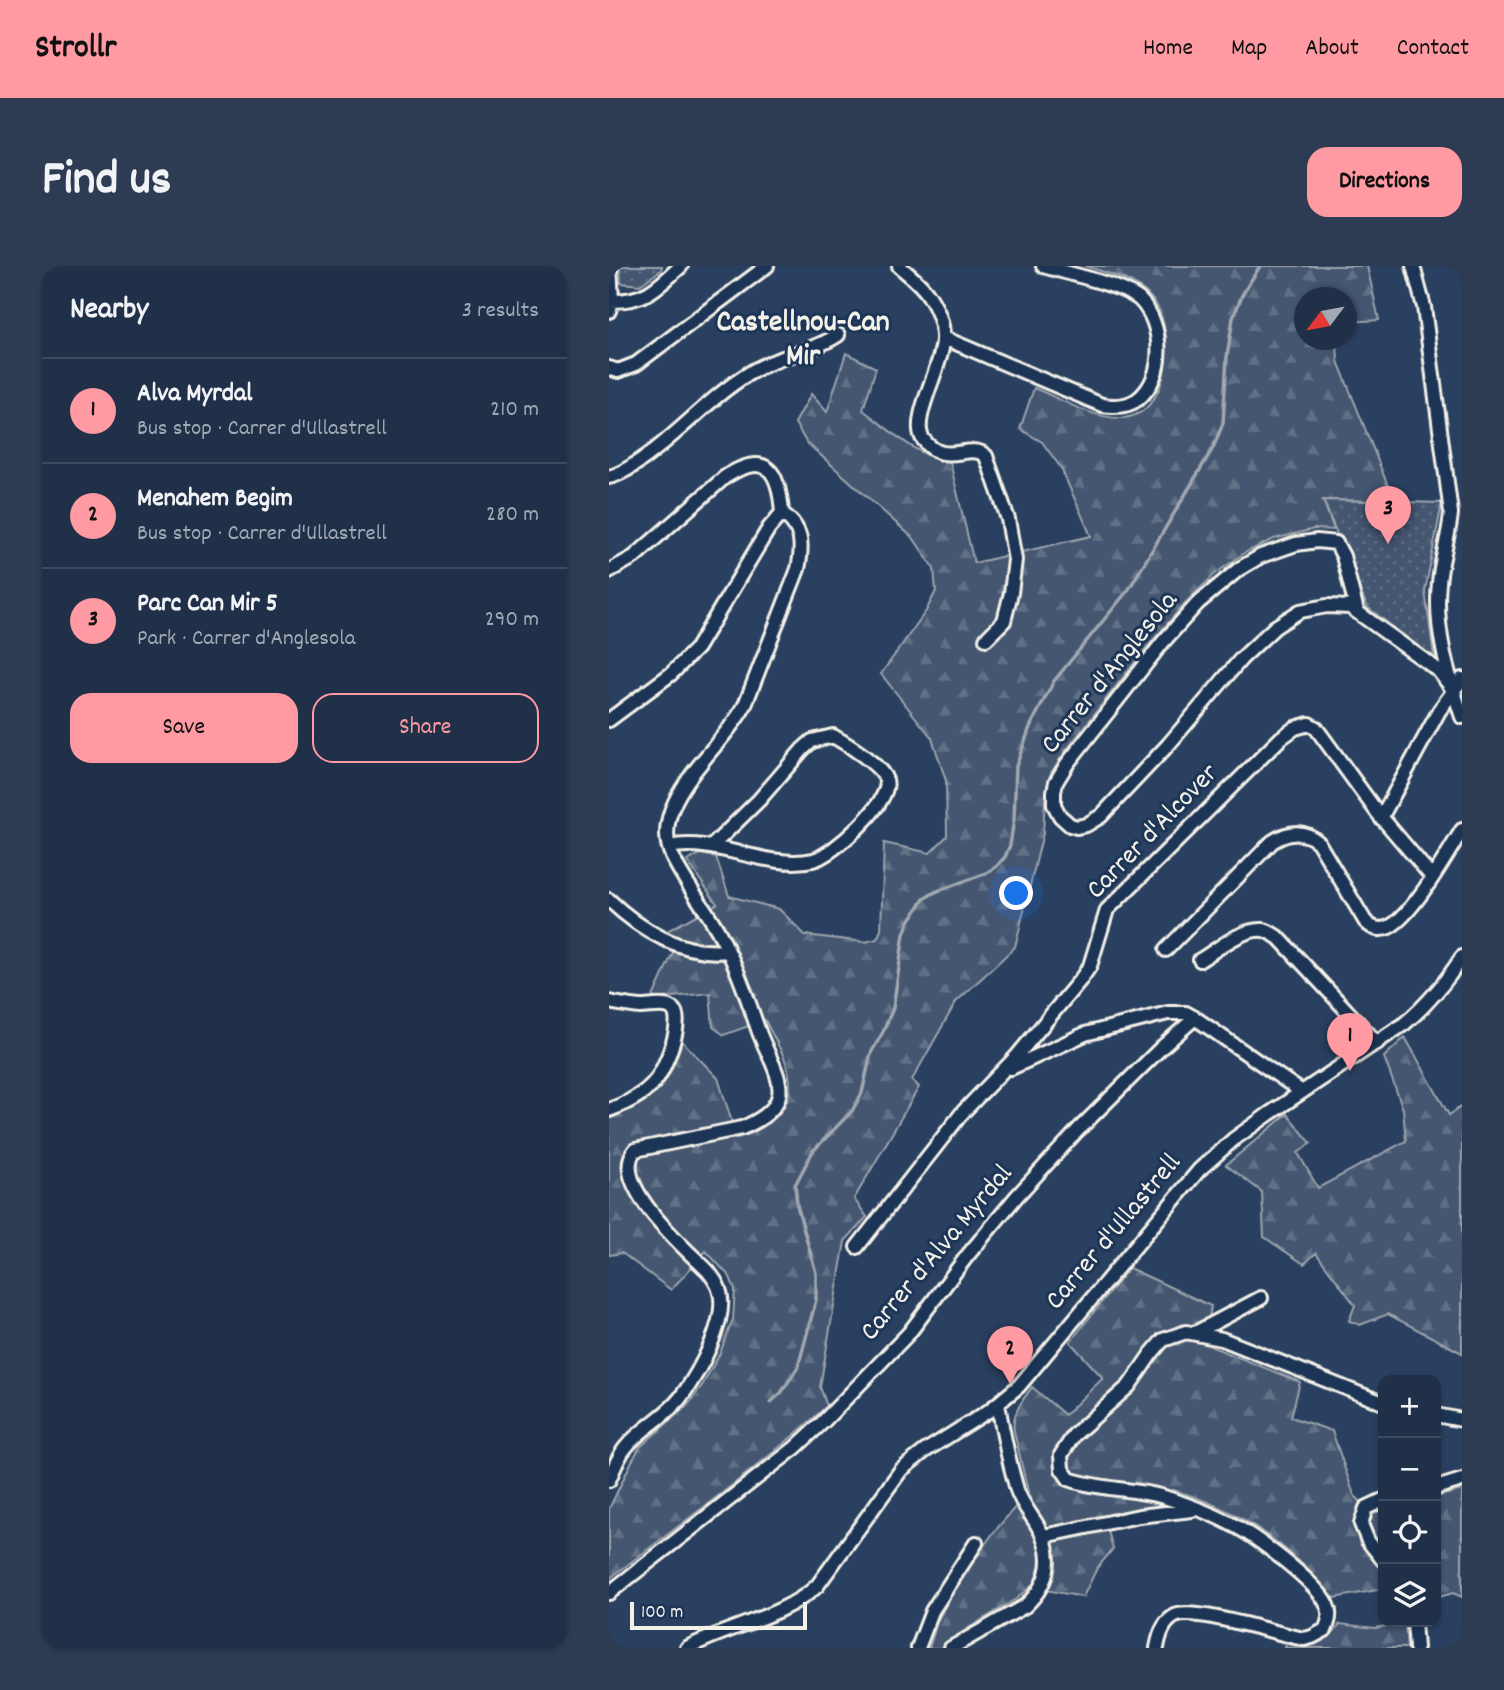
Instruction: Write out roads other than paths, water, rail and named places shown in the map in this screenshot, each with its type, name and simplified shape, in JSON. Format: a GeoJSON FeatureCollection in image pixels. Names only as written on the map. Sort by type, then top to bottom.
{"type":"FeatureCollection","features":[{"type":"Feature","properties":{"kind":"street"},"geometry":{"type":"LineString","coordinates":[[610,266],[610,302],[643,298],[677,268]]}},
{"type":"Feature","properties":{"kind":"street"},"geometry":{"type":"LineString","coordinates":[[609,368],[618,371],[636,364],[767,266]]}},
{"type":"Feature","properties":{"kind":"street"},"geometry":{"type":"LineString","coordinates":[[898,266],[929,296],[944,338],[938,368],[922,410],[919,431],[939,452],[949,455],[974,451],[986,456],[1008,519],[1015,560],[1011,593],[1004,621],[986,639]]}},
{"type":"Feature","properties":{"kind":"street"},"geometry":{"type":"LineString","coordinates":[[944,338],[1102,405],[1122,406],[1138,399],[1152,381],[1159,350],[1151,315],[1131,293],[1042,266]]}},
{"type":"Feature","properties":{"kind":"street"},"geometry":{"type":"LineString","coordinates":[[1413,266],[1424,307],[1451,513],[1438,598],[1440,631],[1462,717]]}},
{"type":"Feature","properties":{"kind":"street"},"geometry":{"type":"LineString","coordinates":[[609,477],[617,475],[657,448],[728,387],[750,372],[827,342],[838,335]]}},
{"type":"Feature","properties":{"kind":"street"},"geometry":{"type":"LineString","coordinates":[[609,571],[634,557],[736,470],[759,465],[769,470],[779,486],[782,513],[769,528],[697,648],[671,674],[609,720]]}},
{"type":"Feature","properties":{"kind":"street"},"geometry":{"type":"LineString","coordinates":[[616,1159],[635,1150],[743,1128],[761,1119],[775,1105],[779,1096],[779,1074],[761,1037],[719,928],[685,880],[669,847],[669,821],[679,794],[690,776],[737,720],[756,681],[798,569],[802,546],[800,535],[792,519],[782,513]]}},
{"type":"Feature","properties":{"kind":"street","name":"Carrer d'Anglesola"},"geometry":{"type":"LineString","coordinates":[[1357,611],[1343,556],[1336,543],[1317,541],[1296,544],[1249,562],[1221,582],[1188,614],[1083,743],[1056,782],[1053,799],[1059,816],[1077,827],[1101,816],[1168,746],[1241,659],[1289,616],[1327,606],[1350,607],[1438,670],[1454,691]]}},
{"type":"Feature","properties":{"kind":"street"},"geometry":{"type":"LineString","coordinates":[[1381,818],[1439,711],[1462,679]]}},
{"type":"Feature","properties":{"kind":"street","name":"Carrer d'Alcover"},"geometry":{"type":"LineString","coordinates":[[857,1247],[962,1113],[1048,1020],[1090,966],[1107,910],[1274,745],[1295,728],[1309,724],[1316,728],[1381,818],[1432,877]]}},
{"type":"Feature","properties":{"kind":"street"},"geometry":{"type":"LineString","coordinates":[[669,847],[686,844],[786,860],[820,858],[832,852],[874,808],[884,795],[886,779],[871,763],[833,736],[812,741],[759,800],[711,847]]}},
{"type":"Feature","properties":{"kind":"street"},"geometry":{"type":"LineString","coordinates":[[1166,950],[1272,842],[1289,834],[1305,833],[1318,842],[1369,926],[1375,929],[1386,928],[1398,921],[1432,877],[1462,830]]}},
{"type":"Feature","properties":{"kind":"street"},"geometry":{"type":"LineString","coordinates":[[609,900],[637,924],[664,939],[692,950],[713,953],[728,951]]}},
{"type":"Feature","properties":{"kind":"street"},"geometry":{"type":"LineString","coordinates":[[1200,960],[1246,934],[1256,931],[1269,932],[1279,938],[1377,1043]]}},
{"type":"Feature","properties":{"kind":"street","name":"Carrer d'Ullastrell"},"geometry":{"type":"LineString","coordinates":[[687,1648],[786,1607],[817,1586],[901,1470],[925,1451],[998,1404],[1019,1386],[1199,1170],[1234,1139],[1416,1014],[1447,979],[1462,957]]}},
{"type":"Feature","properties":{"kind":"street"},"geometry":{"type":"LineString","coordinates":[[609,1002],[631,1006],[668,1006],[677,1019],[671,1049],[655,1081],[633,1098],[609,1111]]}},
{"type":"Feature","properties":{"kind":"street"},"geometry":{"type":"LineString","coordinates":[[1000,1072],[1085,1034],[1168,1013],[1186,1013],[1301,1093]]}},
{"type":"Feature","properties":{"kind":"street","name":"Carrer d'Alva Myrdal"},"geometry":{"type":"LineString","coordinates":[[609,1593],[795,1448],[823,1422],[909,1332],[967,1256],[1035,1176],[1119,1088],[1195,1018]]}},
{"type":"Feature","properties":{"kind":"street"},"geometry":{"type":"LineString","coordinates":[[609,1480],[630,1441],[681,1396],[704,1358],[721,1309],[719,1289],[707,1270],[640,1221]]}},
{"type":"Feature","properties":{"kind":"street"},"geometry":{"type":"LineString","coordinates":[[1195,1333],[1261,1298]]}},
{"type":"Feature","properties":{"kind":"street"},"geometry":{"type":"LineString","coordinates":[[1157,1648],[1167,1622],[1181,1614],[1206,1616],[1304,1639],[1319,1634],[1328,1625],[1327,1604],[1310,1583],[1244,1531],[1156,1495],[1069,1479],[1064,1474],[1061,1463],[1065,1447],[1074,1435],[1129,1386],[1163,1340],[1186,1332],[1222,1339],[1378,1401]]}},
{"type":"Feature","properties":{"kind":"street"},"geometry":{"type":"LineString","coordinates":[[951,1648],[973,1633],[1010,1615],[1034,1597],[1047,1578],[1049,1554],[1044,1536],[1017,1490],[1004,1445],[998,1404]]}},
{"type":"Feature","properties":{"kind":"street"},"geometry":{"type":"LineString","coordinates":[[1441,1416],[1462,1420]]}},
{"type":"Feature","properties":{"kind":"street"},"geometry":{"type":"LineString","coordinates":[[1441,1486],[1462,1480]]}},
{"type":"Feature","properties":{"kind":"street"},"geometry":{"type":"LineString","coordinates":[[1378,1502],[1366,1507],[1361,1524],[1368,1541],[1378,1553]]}},
{"type":"Feature","properties":{"kind":"street"},"geometry":{"type":"LineString","coordinates":[[1044,1536],[1139,1516],[1196,1510]]}},
{"type":"Feature","properties":{"kind":"street"},"geometry":{"type":"LineString","coordinates":[[918,1648],[932,1611],[976,1543]]}},
{"type":"Feature","properties":{"kind":"street"},"geometry":{"type":"LineString","coordinates":[[1414,1627],[1416,1648]]}},
{"type":"Feature","properties":{"kind":"waterway"},"geometry":{"type":"LineString","coordinates":[[771,1402],[781,1393],[798,1367],[816,1300],[816,1273],[797,1205],[795,1185],[813,1151],[852,1111],[862,1093],[871,1053],[893,1008],[904,934],[909,921],[924,899],[935,892],[984,874],[996,867],[1005,857],[1014,819],[1016,766],[1030,727],[1054,681],[1129,589],[1213,448],[1223,423],[1227,357],[1233,318],[1242,295],[1260,266]]}},
{"type":"Feature","properties":{"kind":"place","name":"Parc Can Mir 5"},"geometry":{"type":"Point","coordinates":[1388,544]}},
{"type":"Feature","properties":{"kind":"place","name":"Alva Myrdal"},"geometry":{"type":"Point","coordinates":[1350,1071]}},
{"type":"Feature","properties":{"kind":"place","name":"Menahem Begim"},"geometry":{"type":"Point","coordinates":[1010,1384]}},
{"type":"Feature","properties":{"kind":"district","name":"Castellnou-Can Mir"},"geometry":{"type":"Point","coordinates":[803,341]}}]}
